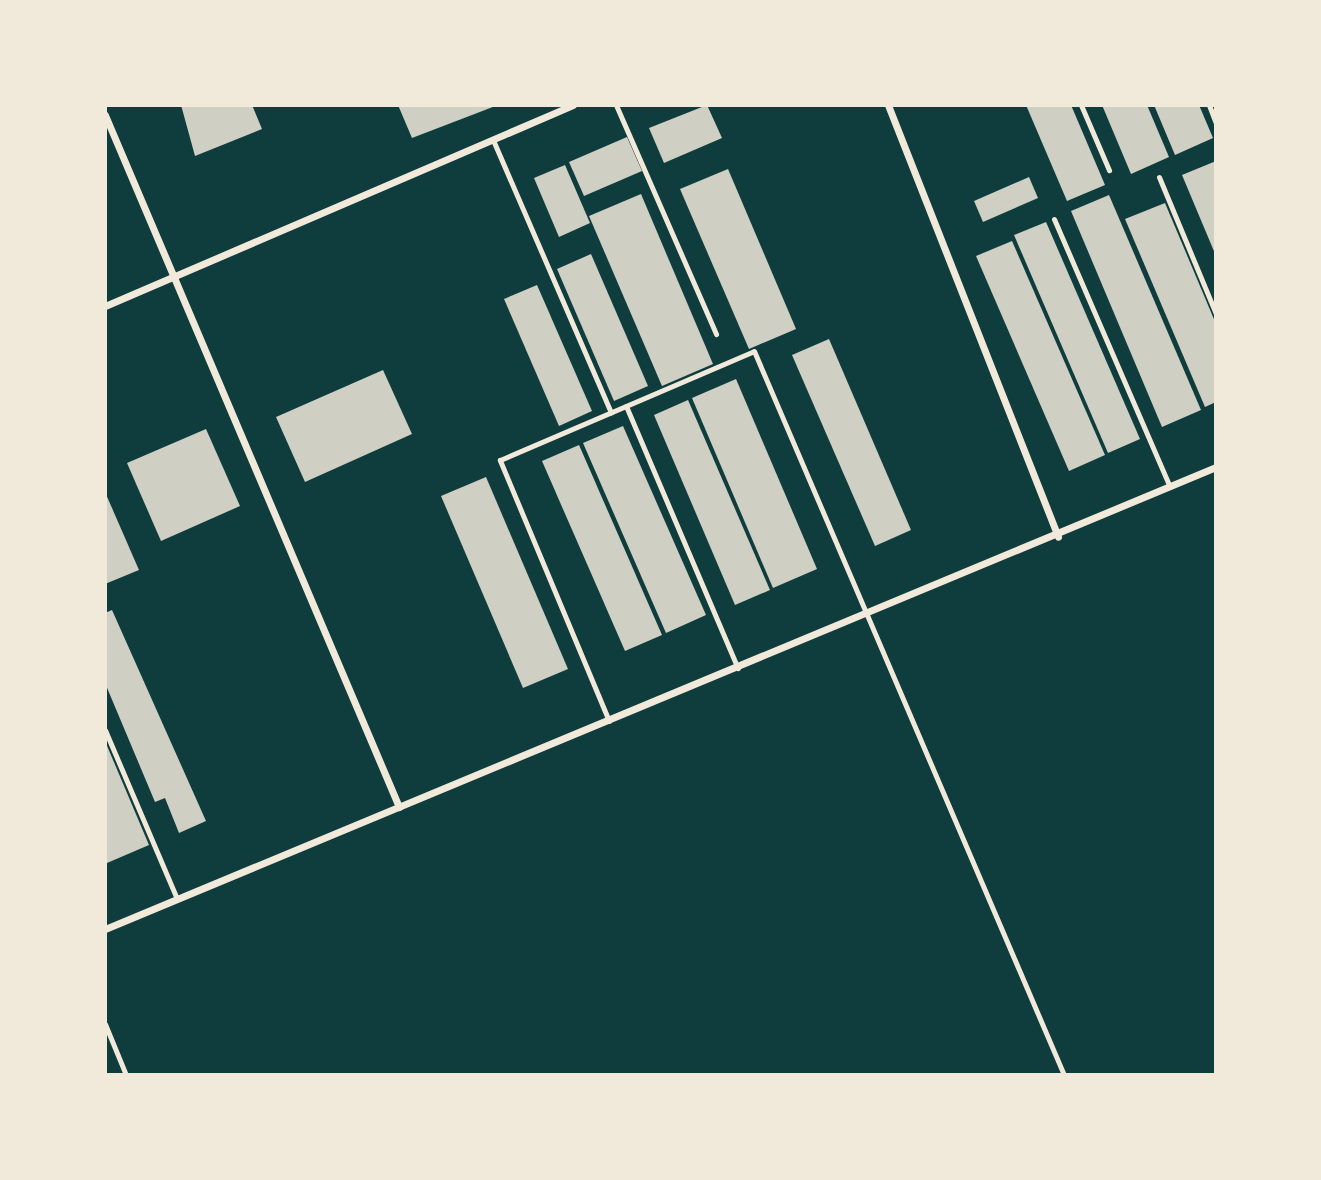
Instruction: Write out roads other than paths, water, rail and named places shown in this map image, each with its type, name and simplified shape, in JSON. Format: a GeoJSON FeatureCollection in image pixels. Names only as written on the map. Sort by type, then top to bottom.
{"type":"FeatureCollection","features":[{"type":"Feature","properties":{"kind":"street"},"geometry":{"type":"LineString","coordinates":[[105,306],[175,279],[573,105]]}},
{"type":"Feature","properties":{"kind":"street"},"geometry":{"type":"LineString","coordinates":[[888,105],[1058,537]]}},
{"type":"Feature","properties":{"kind":"street"},"geometry":{"type":"LineString","coordinates":[[105,115],[399,807]]}},
{"type":"Feature","properties":{"kind":"street"},"geometry":{"type":"LineString","coordinates":[[105,929],[1058,537],[1216,467]]}},
{"type":"Feature","properties":{"kind":"lane"},"geometry":{"type":"LineString","coordinates":[[616,105],[716,334]]}},
{"type":"Feature","properties":{"kind":"lane"},"geometry":{"type":"LineString","coordinates":[[1081,105],[1109,170]]}},
{"type":"Feature","properties":{"kind":"lane"},"geometry":{"type":"LineString","coordinates":[[1209,105],[1216,123]]}},
{"type":"Feature","properties":{"kind":"lane"},"geometry":{"type":"LineString","coordinates":[[493,140],[611,413]]}},
{"type":"Feature","properties":{"kind":"lane"},"geometry":{"type":"LineString","coordinates":[[1159,177],[1216,314]]}},
{"type":"Feature","properties":{"kind":"lane"},"geometry":{"type":"LineString","coordinates":[[1054,219],[1170,487]]}},
{"type":"Feature","properties":{"kind":"lane"},"geometry":{"type":"LineString","coordinates":[[609,720],[500,460],[754,351],[1064,1075]]}},
{"type":"Feature","properties":{"kind":"lane"},"geometry":{"type":"LineString","coordinates":[[626,406],[738,668]]}},
{"type":"Feature","properties":{"kind":"lane"},"geometry":{"type":"LineString","coordinates":[[105,730],[177,899]]}},
{"type":"Feature","properties":{"kind":"lane"},"geometry":{"type":"LineString","coordinates":[[105,1024],[126,1075]]}}]}
